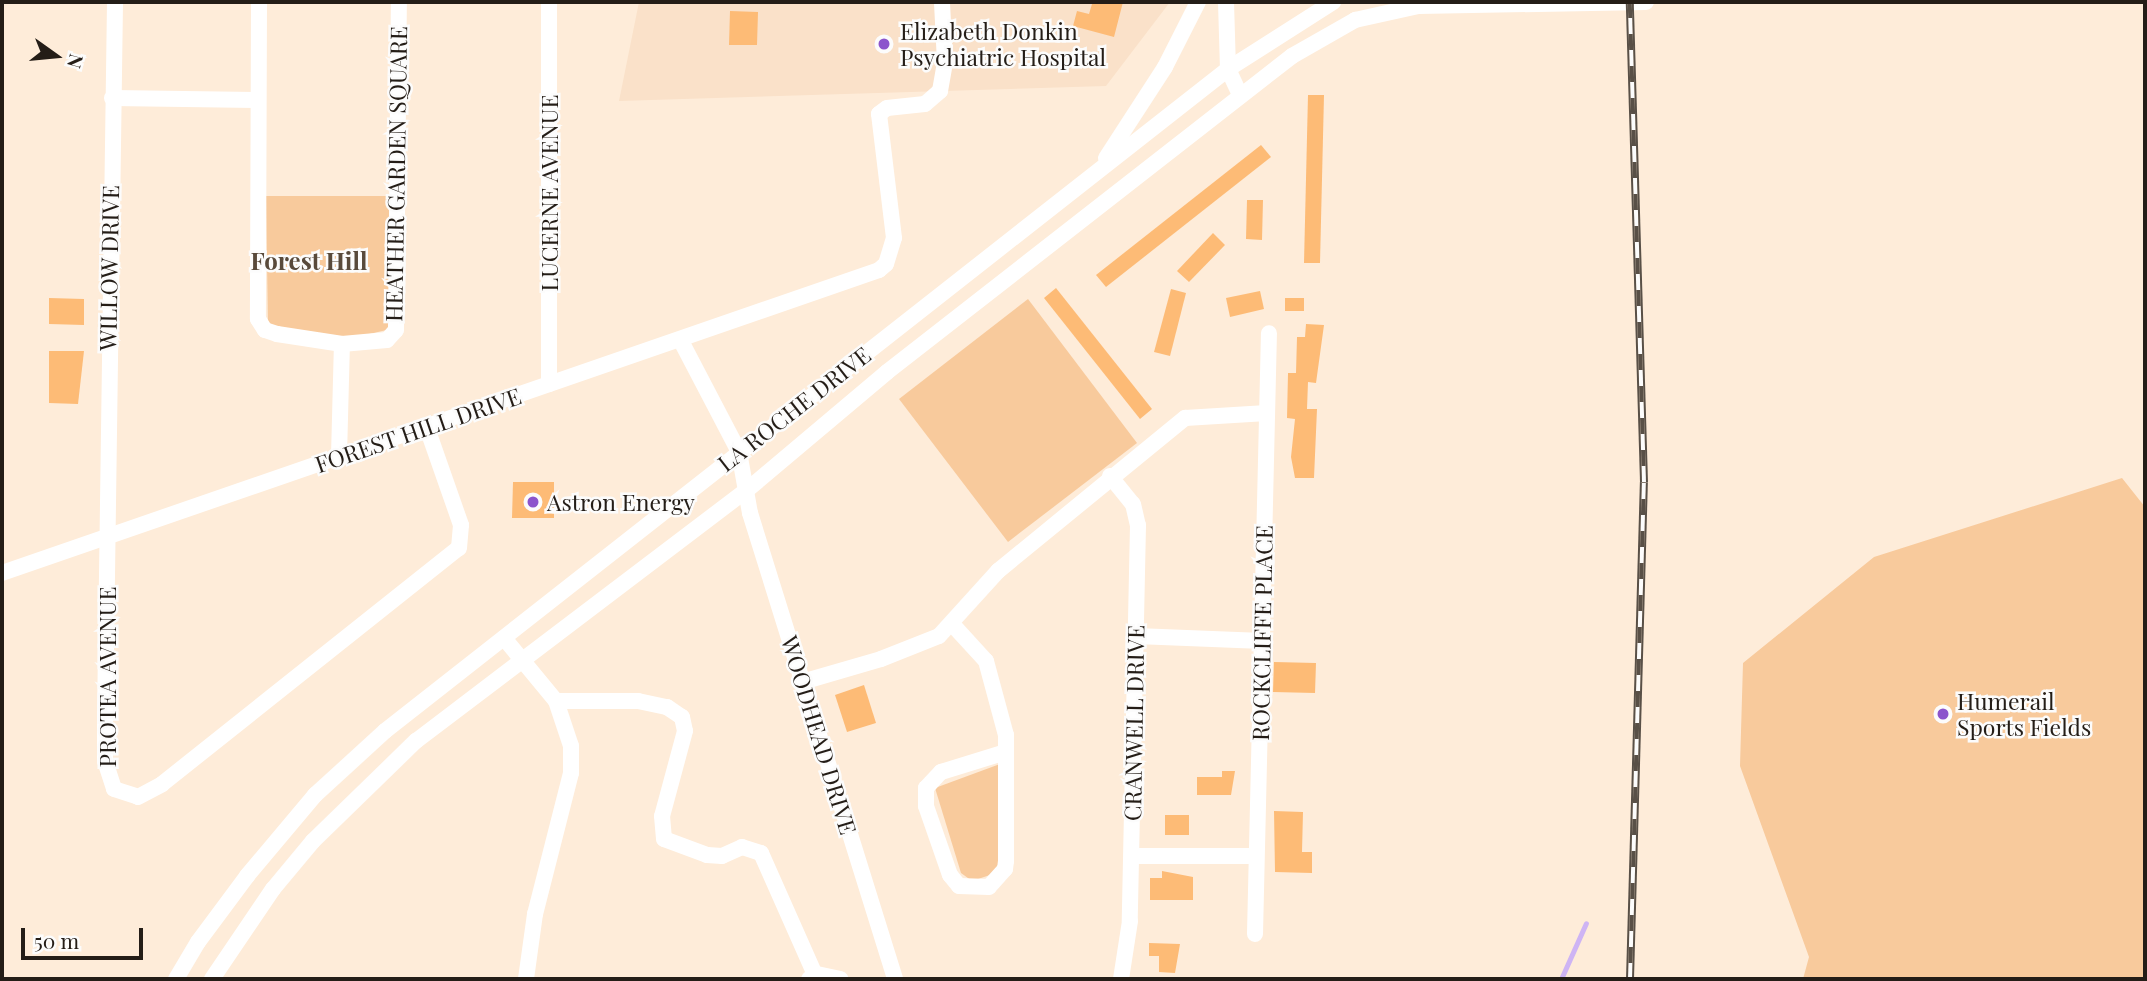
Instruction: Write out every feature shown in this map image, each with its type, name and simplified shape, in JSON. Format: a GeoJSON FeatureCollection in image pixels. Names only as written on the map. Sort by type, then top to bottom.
{"type":"FeatureCollection","features":[{"type":"Feature","properties":{"kind":"street","name":"WILLOW DRIVE"},"geometry":{"type":"LineString","coordinates":[[107,534],[115,2]]}},
{"type":"Feature","properties":{"kind":"street","name":"HEATHER GARDEN SQUARE"},"geometry":{"type":"LineString","coordinates":[[259,2],[258,319],[276,334],[342,344],[387,340],[396,330],[399,2]]}},
{"type":"Feature","properties":{"kind":"street","name":"LUCERNE AVENUE"},"geometry":{"type":"LineString","coordinates":[[549,2],[549,384]]}},
{"type":"Feature","properties":{"kind":"street","name":"FOREST HILL DRIVE"},"geometry":{"type":"LineString","coordinates":[[2,573],[107,534],[242,493],[339,456],[864,279],[886,264],[894,238],[879,114],[887,108],[925,104],[940,91],[944,74],[942,2]]}},
{"type":"Feature","properties":{"kind":"street"},"geometry":{"type":"LineString","coordinates":[[1097,172],[1165,67],[1198,2]]}},
{"type":"Feature","properties":{"kind":"street"},"geometry":{"type":"LineString","coordinates":[[1226,2],[1228,69],[1240,95],[1330,31],[1382,13],[1444,4],[1646,2]]}},
{"type":"Feature","properties":{"kind":"street"},"geometry":{"type":"LineString","coordinates":[[1228,69],[1333,2]]}},
{"type":"Feature","properties":{"kind":"street","name":"LA ROCHE DRIVE"},"geometry":{"type":"LineString","coordinates":[[176,979],[198,942],[247,876],[316,795],[385,731],[1228,69]]}},
{"type":"Feature","properties":{"kind":"street","name":"LA ROCHE DRIVE"},"geometry":{"type":"LineString","coordinates":[[212,979],[274,889],[361,790],[521,660],[747,489],[897,364],[1240,95]]}},
{"type":"Feature","properties":{"kind":"street"},"geometry":{"type":"LineString","coordinates":[[112,98],[258,100]]}},
{"type":"Feature","properties":{"kind":"street","name":"ROCKCLIFFE PLACE"},"geometry":{"type":"LineString","coordinates":[[1255,934],[1269,333]]}},
{"type":"Feature","properties":{"kind":"street"},"geometry":{"type":"LineString","coordinates":[[681,341],[739,452],[747,489]]}},
{"type":"Feature","properties":{"kind":"street"},"geometry":{"type":"LineString","coordinates":[[339,456],[342,344]]}},
{"type":"Feature","properties":{"kind":"street"},"geometry":{"type":"LineString","coordinates":[[802,682],[923,643],[953,625],[998,571],[1110,475],[1185,418],[1267,413]]}},
{"type":"Feature","properties":{"kind":"street","name":"PROTEA AVENUE"},"geometry":{"type":"LineString","coordinates":[[107,534],[107,778],[121,794],[138,797],[162,784],[308,670],[462,544],[461,525],[427,428]]}},
{"type":"Feature","properties":{"kind":"street","name":"CRANWELL DRIVE"},"geometry":{"type":"LineString","coordinates":[[1110,475],[1124,489],[1137,514],[1132,856],[1128,957],[1121,979]]}},
{"type":"Feature","properties":{"kind":"street","name":"WOODHEAD DRIVE"},"geometry":{"type":"LineString","coordinates":[[747,489],[802,682],[895,979]]}},
{"type":"Feature","properties":{"kind":"street"},"geometry":{"type":"LineString","coordinates":[[953,625],[986,661],[1004,716],[1006,752],[1005,869],[989,887],[959,886],[950,875],[934,829],[926,788],[941,772],[1006,752]]}},
{"type":"Feature","properties":{"kind":"street"},"geometry":{"type":"LineString","coordinates":[[1136,636],[1263,641]]}},
{"type":"Feature","properties":{"kind":"street"},"geometry":{"type":"LineString","coordinates":[[504,638],[556,701],[569,730],[571,773],[535,914],[526,979]]}},
{"type":"Feature","properties":{"kind":"street"},"geometry":{"type":"LineString","coordinates":[[556,701],[638,701],[667,707],[682,717],[685,731],[662,816],[664,839],[707,855],[722,856],[742,847],[761,853],[812,977],[840,979]]}},
{"type":"Feature","properties":{"kind":"street"},"geometry":{"type":"LineString","coordinates":[[1132,856],[1256,856]]}},
{"type":"Feature","properties":{"kind":"shaded area","name":"Elizabeth Donkin Psychiatric Hospital"},"geometry":{"type":"Polygon","coordinates":[[[639,2],[1170,2],[1106,86],[619,101],[639,2]]]}},
{"type":"Feature","properties":{"kind":"shaded area"},"geometry":{"type":"Polygon","coordinates":[[[266,196],[395,196],[391,329],[343,340],[268,327],[266,196]]]}},
{"type":"Feature","properties":{"kind":"shaded area"},"geometry":{"type":"Polygon","coordinates":[[[1028,299],[1137,443],[1008,542],[899,399],[1028,299]]]}},
{"type":"Feature","properties":{"kind":"shaded area","name":"Humerail Sports Fields"},"geometry":{"type":"Polygon","coordinates":[[[2122,478],[2145,507],[2145,979],[1803,979],[1809,957],[1740,766],[1743,663],[1874,557],[2122,478]]]}},
{"type":"Feature","properties":{"kind":"shaded area"},"geometry":{"type":"Polygon","coordinates":[[[1000,764],[999,872],[972,881],[961,873],[935,788],[1000,764]]]}},
{"type":"Feature","properties":{"kind":"building"},"geometry":{"type":"Polygon","coordinates":[[[1123,2],[1114,37],[1073,26],[1077,11],[1089,14],[1092,4],[1123,2]]]}},
{"type":"Feature","properties":{"kind":"building"},"geometry":{"type":"Polygon","coordinates":[[[730,11],[758,12],[757,45],[729,45],[730,11]]]}},
{"type":"Feature","properties":{"kind":"building"},"geometry":{"type":"Polygon","coordinates":[[[1308,95],[1324,95],[1320,263],[1304,263],[1308,95]]]}},
{"type":"Feature","properties":{"kind":"building"},"geometry":{"type":"Polygon","coordinates":[[[1261,145],[1271,157],[1106,287],[1096,275],[1261,145]]]}},
{"type":"Feature","properties":{"kind":"building"},"geometry":{"type":"Polygon","coordinates":[[[1247,200],[1263,200],[1262,240],[1246,239],[1247,200]]]}},
{"type":"Feature","properties":{"kind":"building"},"geometry":{"type":"Polygon","coordinates":[[[1213,233],[1225,245],[1189,282],[1177,271],[1213,233]]]}},
{"type":"Feature","properties":{"kind":"building"},"geometry":{"type":"Polygon","coordinates":[[[1056,288],[1152,409],[1140,419],[1044,298],[1056,288]]]}},
{"type":"Feature","properties":{"kind":"building"},"geometry":{"type":"Polygon","coordinates":[[[1171,289],[1186,293],[1170,356],[1154,352],[1171,289]]]}},
{"type":"Feature","properties":{"kind":"building"},"geometry":{"type":"Polygon","coordinates":[[[1260,291],[1264,309],[1230,317],[1226,298],[1260,291]]]}},
{"type":"Feature","properties":{"kind":"building"},"geometry":{"type":"Polygon","coordinates":[[[49,298],[84,299],[84,325],[49,324],[49,298]]]}},
{"type":"Feature","properties":{"kind":"building"},"geometry":{"type":"Polygon","coordinates":[[[1285,298],[1304,298],[1304,311],[1285,311],[1285,298]]]}},
{"type":"Feature","properties":{"kind":"building"},"geometry":{"type":"Polygon","coordinates":[[[1306,324],[1324,325],[1316,383],[1308,382],[1307,409],[1317,409],[1314,478],[1295,478],[1291,457],[1295,419],[1287,418],[1288,373],[1296,373],[1297,337],[1305,337],[1306,324]]]}},
{"type":"Feature","properties":{"kind":"building"},"geometry":{"type":"Polygon","coordinates":[[[49,351],[84,351],[78,404],[49,403],[49,351]]]}},
{"type":"Feature","properties":{"kind":"building"},"geometry":{"type":"Polygon","coordinates":[[[513,482],[554,482],[554,518],[512,518],[513,482]]]}},
{"type":"Feature","properties":{"kind":"building"},"geometry":{"type":"Polygon","coordinates":[[[1274,662],[1316,663],[1315,693],[1273,692],[1274,662]]]}},
{"type":"Feature","properties":{"kind":"building"},"geometry":{"type":"Polygon","coordinates":[[[864,685],[876,723],[847,732],[835,695],[864,685]]]}},
{"type":"Feature","properties":{"kind":"building"},"geometry":{"type":"Polygon","coordinates":[[[1222,771],[1235,771],[1231,795],[1197,795],[1197,777],[1222,777],[1222,771]]]}},
{"type":"Feature","properties":{"kind":"building"},"geometry":{"type":"Polygon","coordinates":[[[1274,811],[1303,812],[1302,852],[1312,852],[1312,873],[1275,872],[1274,811]]]}},
{"type":"Feature","properties":{"kind":"building"},"geometry":{"type":"Polygon","coordinates":[[[1165,815],[1189,815],[1189,835],[1165,835],[1165,815]]]}},
{"type":"Feature","properties":{"kind":"building"},"geometry":{"type":"Polygon","coordinates":[[[1162,871],[1193,877],[1193,900],[1150,900],[1150,878],[1162,878],[1162,871]]]}},
{"type":"Feature","properties":{"kind":"building"},"geometry":{"type":"Polygon","coordinates":[[[1149,943],[1180,944],[1175,973],[1159,972],[1159,956],[1149,956],[1149,943]]]}},
{"type":"Feature","properties":{"kind":"waterway"},"geometry":{"type":"LineString","coordinates":[[1561,979],[1586,923]]}},
{"type":"Feature","properties":{"kind":"railway"},"geometry":{"type":"LineString","coordinates":[[1630,2],[1644,482],[1630,979]]}},
{"type":"Feature","properties":{"kind":"place","name":"Elizabeth Donkin Psychiatric Hospital"},"geometry":{"type":"Point","coordinates":[884,44]}},
{"type":"Feature","properties":{"kind":"place","name":"Astron Energy"},"geometry":{"type":"Point","coordinates":[533,502]}},
{"type":"Feature","properties":{"kind":"place","name":"Humerail Sports Fields"},"geometry":{"type":"Point","coordinates":[1943,714]}},
{"type":"Feature","properties":{"kind":"district","name":"Forest Hill"},"geometry":{"type":"Point","coordinates":[309,261]}}]}
